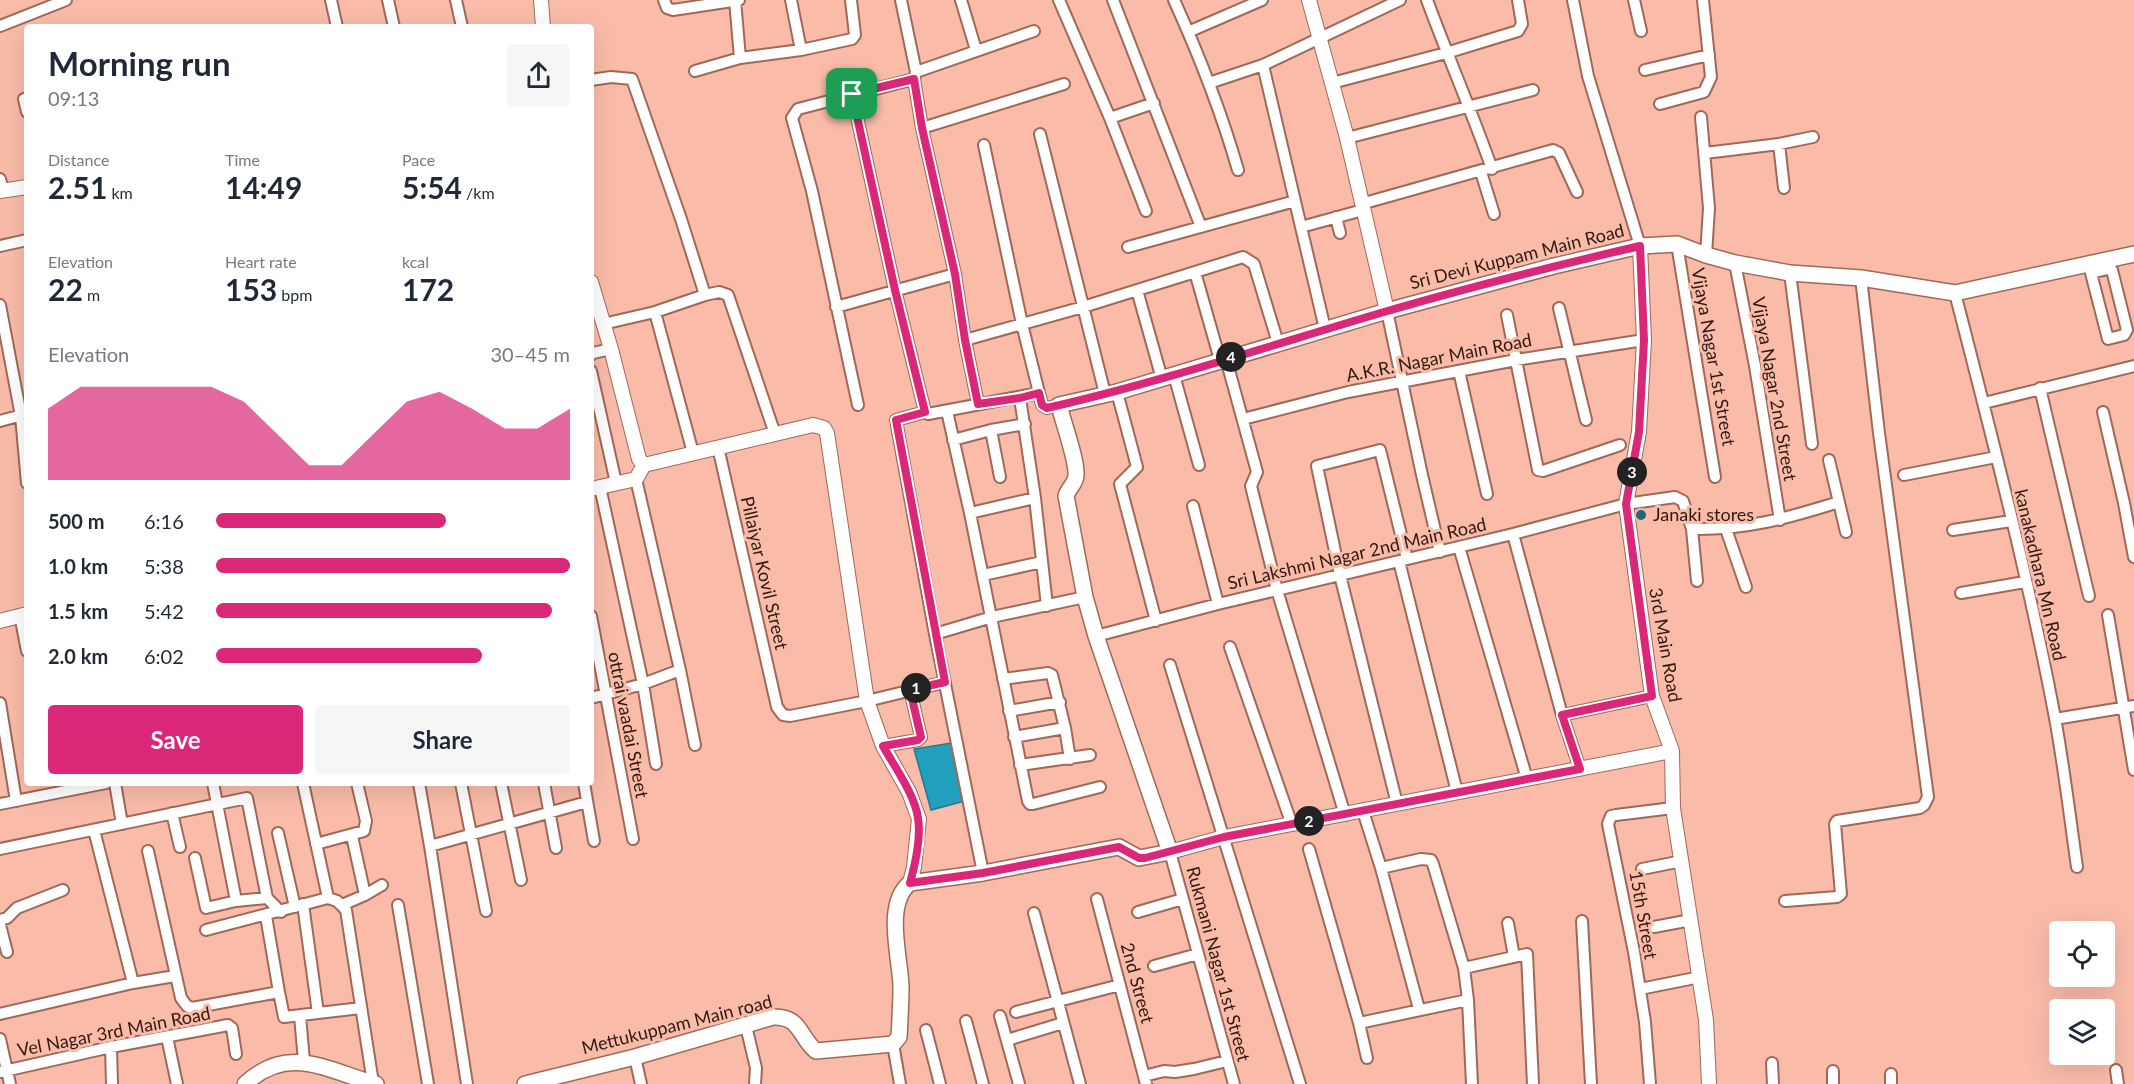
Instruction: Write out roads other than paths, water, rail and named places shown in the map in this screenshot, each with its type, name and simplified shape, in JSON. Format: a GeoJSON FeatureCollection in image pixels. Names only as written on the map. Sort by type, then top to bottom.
{"type":"FeatureCollection","features":[{"type":"Feature","properties":{"kind":"main road","name":"Sri Devi Kuppam Main Road"},"geometry":{"type":"LineString","coordinates":[[1059,405],[1168,377],[1387,311],[1554,266],[1640,246],[1677,244],[1736,263],[1790,273],[1861,278],[1954,292],[2095,267],[2134,254]]}},
{"type":"Feature","properties":{"kind":"main road"},"geometry":{"type":"LineString","coordinates":[[893,1044],[899,1037],[897,901],[901,890],[910,883],[983,873],[1119,847],[1139,858],[1170,852],[1096,636],[1085,597],[1066,496],[1075,482],[1076,468],[1059,405]]}},
{"type":"Feature","properties":{"kind":"main road","name":"Mettukuppam Main road"},"geometry":{"type":"LineString","coordinates":[[525,1084],[553,1080],[773,1017],[790,1020],[798,1026],[816,1051],[893,1044]]}},
{"type":"Feature","properties":{"kind":"main road"},"geometry":{"type":"LineString","coordinates":[[245,1084],[256,1074],[270,1067],[304,1061],[375,1084]]}},
{"type":"Feature","properties":{"kind":"street"},"geometry":{"type":"LineString","coordinates":[[0,26],[39,5],[66,0]]}},
{"type":"Feature","properties":{"kind":"street"},"geometry":{"type":"LineString","coordinates":[[331,0],[336,24]]}},
{"type":"Feature","properties":{"kind":"street"},"geometry":{"type":"LineString","coordinates":[[388,0],[393,24]]}},
{"type":"Feature","properties":{"kind":"street"},"geometry":{"type":"LineString","coordinates":[[456,0],[461,24]]}},
{"type":"Feature","properties":{"kind":"street"},"geometry":{"type":"LineString","coordinates":[[541,0],[543,24]]}},
{"type":"Feature","properties":{"kind":"street"},"geometry":{"type":"LineString","coordinates":[[664,0],[667,8],[674,10],[736,0],[740,58]]}},
{"type":"Feature","properties":{"kind":"street"},"geometry":{"type":"LineString","coordinates":[[791,0],[801,50]]}},
{"type":"Feature","properties":{"kind":"street"},"geometry":{"type":"LineString","coordinates":[[695,71],[740,58],[801,50],[852,39],[855,29],[851,0]]}},
{"type":"Feature","properties":{"kind":"street"},"geometry":{"type":"LineString","coordinates":[[901,0],[922,128],[955,274],[978,404]]}},
{"type":"Feature","properties":{"kind":"street"},"geometry":{"type":"LineString","coordinates":[[963,0],[976,50]]}},
{"type":"Feature","properties":{"kind":"street"},"geometry":{"type":"LineString","coordinates":[[1059,0],[1110,118],[1146,211]]}},
{"type":"Feature","properties":{"kind":"street"},"geometry":{"type":"LineString","coordinates":[[1113,0],[1201,227]]}},
{"type":"Feature","properties":{"kind":"street"},"geometry":{"type":"LineString","coordinates":[[1174,0],[1209,83],[1238,170]]}},
{"type":"Feature","properties":{"kind":"street"},"geometry":{"type":"LineString","coordinates":[[1188,32],[1262,0]]}},
{"type":"Feature","properties":{"kind":"street"},"geometry":{"type":"LineString","coordinates":[[1309,0],[1347,138],[1440,552]]}},
{"type":"Feature","properties":{"kind":"street"},"geometry":{"type":"LineString","coordinates":[[1209,83],[1263,65],[1400,0]]}},
{"type":"Feature","properties":{"kind":"street"},"geometry":{"type":"LineString","coordinates":[[1427,0],[1446,53],[1470,108],[1486,170],[1494,214]]}},
{"type":"Feature","properties":{"kind":"street"},"geometry":{"type":"LineString","coordinates":[[1332,82],[1446,53],[1518,31],[1522,24],[1518,0]]}},
{"type":"Feature","properties":{"kind":"street"},"geometry":{"type":"LineString","coordinates":[[1573,0],[1588,76],[1640,246]]}},
{"type":"Feature","properties":{"kind":"street"},"geometry":{"type":"LineString","coordinates":[[1634,0],[1641,31]]}},
{"type":"Feature","properties":{"kind":"street"},"geometry":{"type":"LineString","coordinates":[[1660,104],[1704,92],[1711,77],[1703,0]]}},
{"type":"Feature","properties":{"kind":"street"},"geometry":{"type":"LineString","coordinates":[[858,405],[812,191],[792,118],[798,109],[915,75],[976,50],[1034,32]]}},
{"type":"Feature","properties":{"kind":"street"},"geometry":{"type":"LineString","coordinates":[[1645,70],[1709,55]]}},
{"type":"Feature","properties":{"kind":"street"},"geometry":{"type":"LineString","coordinates":[[1263,65],[1325,330]]}},
{"type":"Feature","properties":{"kind":"street"},"geometry":{"type":"LineString","coordinates":[[594,80],[611,77],[632,79],[705,295]]}},
{"type":"Feature","properties":{"kind":"street"},"geometry":{"type":"LineString","coordinates":[[922,128],[1064,84]]}},
{"type":"Feature","properties":{"kind":"street"},"geometry":{"type":"LineString","coordinates":[[1347,138],[1533,90]]}},
{"type":"Feature","properties":{"kind":"street"},"geometry":{"type":"LineString","coordinates":[[852,94],[895,290],[925,412]]}},
{"type":"Feature","properties":{"kind":"street"},"geometry":{"type":"LineString","coordinates":[[1110,118],[1154,103]]}},
{"type":"Feature","properties":{"kind":"street"},"geometry":{"type":"LineString","coordinates":[[1701,117],[1709,208],[1706,255]]}},
{"type":"Feature","properties":{"kind":"street"},"geometry":{"type":"LineString","coordinates":[[1040,134],[1083,307],[1137,467],[1120,484],[1156,621]]}},
{"type":"Feature","properties":{"kind":"street"},"geometry":{"type":"LineString","coordinates":[[1705,153],[1779,144],[1813,137]]}},
{"type":"Feature","properties":{"kind":"street"},"geometry":{"type":"LineString","coordinates":[[1779,144],[1784,189]]}},
{"type":"Feature","properties":{"kind":"street"},"geometry":{"type":"LineString","coordinates":[[984,145],[1022,324],[1043,407],[1059,405]]}},
{"type":"Feature","properties":{"kind":"street"},"geometry":{"type":"LineString","coordinates":[[1301,226],[1555,150],[1559,153],[1577,192]]}},
{"type":"Feature","properties":{"kind":"street"},"geometry":{"type":"LineString","coordinates":[[1,187],[24,187]]}},
{"type":"Feature","properties":{"kind":"street"},"geometry":{"type":"LineString","coordinates":[[1128,247],[1295,201]]}},
{"type":"Feature","properties":{"kind":"street"},"geometry":{"type":"LineString","coordinates":[[1336,217],[1340,233]]}},
{"type":"Feature","properties":{"kind":"street"},"geometry":{"type":"LineString","coordinates":[[0,246],[24,241]]}},
{"type":"Feature","properties":{"kind":"street","name":"Vijaya Nagar 1st Street"},"geometry":{"type":"LineString","coordinates":[[1677,244],[1715,477]]}},
{"type":"Feature","properties":{"kind":"street","name":"3rd Main Road"},"geometry":{"type":"LineString","coordinates":[[1640,246],[1644,340],[1639,432],[1626,504],[1652,696],[1672,751],[1673,808],[1706,1020],[1709,1084]]}},
{"type":"Feature","properties":{"kind":"street"},"geometry":{"type":"LineString","coordinates":[[965,340],[1083,307],[1244,256],[1254,264],[1278,343]]}},
{"type":"Feature","properties":{"kind":"street","name":"Vijaya Nagar 2nd Street"},"geometry":{"type":"LineString","coordinates":[[1736,263],[1780,520]]}},
{"type":"Feature","properties":{"kind":"street"},"geometry":{"type":"LineString","coordinates":[[2095,267],[2112,270],[2127,333],[2110,340],[2107,337],[2095,267]]}},
{"type":"Feature","properties":{"kind":"street"},"geometry":{"type":"LineString","coordinates":[[1195,272],[1243,419],[1257,472],[1251,486],[1277,590],[1345,814]]}},
{"type":"Feature","properties":{"kind":"street"},"geometry":{"type":"LineString","coordinates":[[1790,273],[1812,444]]}},
{"type":"Feature","properties":{"kind":"street"},"geometry":{"type":"LineString","coordinates":[[836,307],[955,274]]}},
{"type":"Feature","properties":{"kind":"street"},"geometry":{"type":"LineString","coordinates":[[1785,901],[1837,897],[1841,894],[1835,824],[1837,821],[1920,808],[1928,797],[1879,433],[1861,278]]}},
{"type":"Feature","properties":{"kind":"street"},"geometry":{"type":"LineString","coordinates":[[1137,290],[1199,465]]}},
{"type":"Feature","properties":{"kind":"street"},"geometry":{"type":"LineString","coordinates":[[594,292],[639,459],[644,465]]}},
{"type":"Feature","properties":{"kind":"street"},"geometry":{"type":"LineString","coordinates":[[603,324],[655,312],[705,295],[719,292],[728,295],[775,434]]}},
{"type":"Feature","properties":{"kind":"street","name":"kanakadhara Mn Road"},"geometry":{"type":"LineString","coordinates":[[1954,292],[1984,403],[2055,720],[2077,867]]}},
{"type":"Feature","properties":{"kind":"street"},"geometry":{"type":"LineString","coordinates":[[0,305],[2,328],[24,415],[0,421]]}},
{"type":"Feature","properties":{"kind":"street"},"geometry":{"type":"LineString","coordinates":[[1559,308],[1571,350],[1586,420]]}},
{"type":"Feature","properties":{"kind":"street"},"geometry":{"type":"LineString","coordinates":[[655,312],[693,453]]}},
{"type":"Feature","properties":{"kind":"street"},"geometry":{"type":"LineString","coordinates":[[1507,315],[1538,470],[1543,471],[1620,445]]}},
{"type":"Feature","properties":{"kind":"street","name":"A.K.R. Nagar Main Road"},"geometry":{"type":"LineString","coordinates":[[1243,419],[1348,392],[1571,350],[1644,340]]}},
{"type":"Feature","properties":{"kind":"street"},"geometry":{"type":"LineString","coordinates":[[594,353],[611,349]]}},
{"type":"Feature","properties":{"kind":"street"},"geometry":{"type":"LineString","coordinates":[[0,366],[12,364]]}},
{"type":"Feature","properties":{"kind":"street"},"geometry":{"type":"LineString","coordinates":[[1984,403],[2134,366]]}},
{"type":"Feature","properties":{"kind":"street"},"geometry":{"type":"LineString","coordinates":[[1459,371],[1487,494]]}},
{"type":"Feature","properties":{"kind":"street"},"geometry":{"type":"LineString","coordinates":[[594,384],[616,483]]}},
{"type":"Feature","properties":{"kind":"street"},"geometry":{"type":"LineString","coordinates":[[2040,388],[2090,596]]}},
{"type":"Feature","properties":{"kind":"street"},"geometry":{"type":"LineString","coordinates":[[983,873],[935,634],[896,420],[925,412],[928,414],[947,411],[1039,393]]}},
{"type":"Feature","properties":{"kind":"street"},"geometry":{"type":"LineString","coordinates":[[1020,398],[1035,498],[1047,606]]}},
{"type":"Feature","properties":{"kind":"street"},"geometry":{"type":"LineString","coordinates":[[947,411],[992,617],[1014,737],[1030,804],[1100,787]]}},
{"type":"Feature","properties":{"kind":"street"},"geometry":{"type":"LineString","coordinates":[[2103,412],[2129,502],[2134,557]]}},
{"type":"Feature","properties":{"kind":"street"},"geometry":{"type":"LineString","coordinates":[[953,440],[1025,424]]}},
{"type":"Feature","properties":{"kind":"street"},"geometry":{"type":"LineString","coordinates":[[695,745],[681,670],[636,479],[644,465],[813,425],[824,428],[827,433],[867,701],[883,746],[909,792],[919,819],[910,883]]}},
{"type":"Feature","properties":{"kind":"street"},"geometry":{"type":"LineString","coordinates":[[991,430],[1000,477]]}},
{"type":"Feature","properties":{"kind":"street","name":"Pillaiyar Kovil Street"},"geometry":{"type":"LineString","coordinates":[[718,447],[777,707],[783,715],[790,716],[867,701]]}},
{"type":"Feature","properties":{"kind":"street"},"geometry":{"type":"LineString","coordinates":[[1397,804],[1340,575],[1317,466],[1380,450],[1457,792]]}},
{"type":"Feature","properties":{"kind":"street"},"geometry":{"type":"LineString","coordinates":[[1904,475],[1996,457]]}},
{"type":"Feature","properties":{"kind":"street"},"geometry":{"type":"LineString","coordinates":[[1829,460],[1846,532]]}},
{"type":"Feature","properties":{"kind":"street"},"geometry":{"type":"LineString","coordinates":[[636,479],[595,488],[643,684],[656,764]]}},
{"type":"Feature","properties":{"kind":"street","name":"Sri Lakshmi Nagar 2nd Main Road"},"geometry":{"type":"LineString","coordinates":[[1096,636],[1218,604],[1513,534],[1626,504],[1678,497],[1683,501],[1692,529]]}},
{"type":"Feature","properties":{"kind":"street"},"geometry":{"type":"LineString","coordinates":[[970,513],[1035,498]]}},
{"type":"Feature","properties":{"kind":"street"},"geometry":{"type":"LineString","coordinates":[[1697,581],[1692,529],[1726,529],[1780,520],[1839,502]]}},
{"type":"Feature","properties":{"kind":"street"},"geometry":{"type":"LineString","coordinates":[[1193,506],[1218,604]]}},
{"type":"Feature","properties":{"kind":"street"},"geometry":{"type":"LineString","coordinates":[[1953,530],[2011,521]]}},
{"type":"Feature","properties":{"kind":"street"},"geometry":{"type":"LineString","coordinates":[[1726,529],[1746,587]]}},
{"type":"Feature","properties":{"kind":"street"},"geometry":{"type":"LineString","coordinates":[[1513,534],[1562,715],[1580,769]]}},
{"type":"Feature","properties":{"kind":"street"},"geometry":{"type":"LineString","coordinates":[[1459,547],[1527,779]]}},
{"type":"Feature","properties":{"kind":"street"},"geometry":{"type":"LineString","coordinates":[[982,575],[1042,562]]}},
{"type":"Feature","properties":{"kind":"street"},"geometry":{"type":"LineString","coordinates":[[1961,593],[2025,582]]}},
{"type":"Feature","properties":{"kind":"street"},"geometry":{"type":"LineString","coordinates":[[935,634],[992,617],[1085,597]]}},
{"type":"Feature","properties":{"kind":"street"},"geometry":{"type":"LineString","coordinates":[[0,621],[24,615]]}},
{"type":"Feature","properties":{"kind":"street"},"geometry":{"type":"LineString","coordinates":[[2108,615],[2129,707],[2134,770]]}},
{"type":"Feature","properties":{"kind":"street","name":"ottrai vaadai Street"},"geometry":{"type":"LineString","coordinates":[[594,633],[633,839]]}},
{"type":"Feature","properties":{"kind":"street"},"geometry":{"type":"LineString","coordinates":[[1230,647],[1292,825]]}},
{"type":"Feature","properties":{"kind":"street"},"geometry":{"type":"LineString","coordinates":[[1170,665],[1300,1084]]}},
{"type":"Feature","properties":{"kind":"street"},"geometry":{"type":"LineString","coordinates":[[594,697],[643,684],[681,670]]}},
{"type":"Feature","properties":{"kind":"street"},"geometry":{"type":"LineString","coordinates":[[1003,679],[1048,673],[1052,675],[1060,702],[1070,759]]}},
{"type":"Feature","properties":{"kind":"street"},"geometry":{"type":"LineString","coordinates":[[867,701],[945,682]]}},
{"type":"Feature","properties":{"kind":"street"},"geometry":{"type":"LineString","coordinates":[[883,746],[918,740],[921,737],[910,690]]}},
{"type":"Feature","properties":{"kind":"street"},"geometry":{"type":"LineString","coordinates":[[1562,715],[1652,696]]}},
{"type":"Feature","properties":{"kind":"street"},"geometry":{"type":"LineString","coordinates":[[1009,711],[1060,702]]}},
{"type":"Feature","properties":{"kind":"street"},"geometry":{"type":"LineString","coordinates":[[0,704],[16,801]]}},
{"type":"Feature","properties":{"kind":"street"},"geometry":{"type":"LineString","coordinates":[[2055,720],[2129,707]]}},
{"type":"Feature","properties":{"kind":"street"},"geometry":{"type":"LineString","coordinates":[[1014,737],[1065,728]]}},
{"type":"Feature","properties":{"kind":"street"},"geometry":{"type":"LineString","coordinates":[[1170,852],[1224,837],[1672,751]]}},
{"type":"Feature","properties":{"kind":"street"},"geometry":{"type":"LineString","coordinates":[[1020,765],[1090,755]]}},
{"type":"Feature","properties":{"kind":"street"},"geometry":{"type":"LineString","coordinates":[[0,804],[16,801],[52,788],[74,786]]}},
{"type":"Feature","properties":{"kind":"street"},"geometry":{"type":"LineString","coordinates":[[116,786],[122,824]]}},
{"type":"Feature","properties":{"kind":"street"},"geometry":{"type":"LineString","coordinates":[[213,786],[236,901]]}},
{"type":"Feature","properties":{"kind":"street"},"geometry":{"type":"LineString","coordinates":[[304,786],[328,898]]}},
{"type":"Feature","properties":{"kind":"street"},"geometry":{"type":"LineString","coordinates":[[316,844],[362,833],[366,821],[358,786]]}},
{"type":"Feature","properties":{"kind":"street"},"geometry":{"type":"LineString","coordinates":[[419,786],[467,1084]]}},
{"type":"Feature","properties":{"kind":"street"},"geometry":{"type":"LineString","coordinates":[[462,786],[486,911]]}},
{"type":"Feature","properties":{"kind":"street"},"geometry":{"type":"LineString","coordinates":[[502,786],[521,880]]}},
{"type":"Feature","properties":{"kind":"street"},"geometry":{"type":"LineString","coordinates":[[545,786],[556,849]]}},
{"type":"Feature","properties":{"kind":"street"},"geometry":{"type":"LineString","coordinates":[[584,786],[594,841]]}},
{"type":"Feature","properties":{"kind":"street"},"geometry":{"type":"LineString","coordinates":[[0,849],[247,798],[267,898],[281,912]]}},
{"type":"Feature","properties":{"kind":"street"},"geometry":{"type":"LineString","coordinates":[[430,846],[587,802]]}},
{"type":"Feature","properties":{"kind":"street","name":"15th Street"},"geometry":{"type":"LineString","coordinates":[[1650,1084],[1650,1064],[1640,989],[1608,824],[1611,816],[1673,808]]}},
{"type":"Feature","properties":{"kind":"street"},"geometry":{"type":"LineString","coordinates":[[1363,811],[1381,868],[1419,1009]]}},
{"type":"Feature","properties":{"kind":"street"},"geometry":{"type":"LineString","coordinates":[[172,813],[180,848]]}},
{"type":"Feature","properties":{"kind":"street"},"geometry":{"type":"LineString","coordinates":[[94,830],[133,983]]}},
{"type":"Feature","properties":{"kind":"street"},"geometry":{"type":"LineString","coordinates":[[278,833],[299,906],[318,1013]]}},
{"type":"Feature","properties":{"kind":"street"},"geometry":{"type":"LineString","coordinates":[[352,836],[364,895]]}},
{"type":"Feature","properties":{"kind":"street"},"geometry":{"type":"LineString","coordinates":[[1309,849],[1359,1023],[1366,1058]]}},
{"type":"Feature","properties":{"kind":"street"},"geometry":{"type":"LineString","coordinates":[[148,851],[181,998],[192,1008],[279,992]]}},
{"type":"Feature","properties":{"kind":"street","name":"Rukmani Nagar 1st Street"},"geometry":{"type":"LineString","coordinates":[[1170,852],[1234,1084]]}},
{"type":"Feature","properties":{"kind":"street"},"geometry":{"type":"LineString","coordinates":[[195,858],[206,908],[236,901],[267,898]]}},
{"type":"Feature","properties":{"kind":"street"},"geometry":{"type":"LineString","coordinates":[[1381,868],[1421,859],[1431,860],[1464,968],[1472,1084]]}},
{"type":"Feature","properties":{"kind":"street"},"geometry":{"type":"LineString","coordinates":[[1642,869],[1682,861]]}},
{"type":"Feature","properties":{"kind":"street"},"geometry":{"type":"LineString","coordinates":[[342,905],[382,885]]}},
{"type":"Feature","properties":{"kind":"street"},"geometry":{"type":"LineString","coordinates":[[0,920],[7,918],[17,908],[63,890]]}},
{"type":"Feature","properties":{"kind":"street"},"geometry":{"type":"LineString","coordinates":[[206,930],[328,898],[342,905],[345,910],[375,1084]]}},
{"type":"Feature","properties":{"kind":"street","name":"2nd Street"},"geometry":{"type":"LineString","coordinates":[[1098,899],[1145,1080]]}},
{"type":"Feature","properties":{"kind":"street"},"geometry":{"type":"LineString","coordinates":[[1138,912],[1183,899]]}},
{"type":"Feature","properties":{"kind":"street"},"geometry":{"type":"LineString","coordinates":[[398,905],[428,1084]]}},
{"type":"Feature","properties":{"kind":"street"},"geometry":{"type":"LineString","coordinates":[[1034,913],[1080,1084]]}},
{"type":"Feature","properties":{"kind":"street"},"geometry":{"type":"LineString","coordinates":[[266,915],[284,1017],[361,1008]]}},
{"type":"Feature","properties":{"kind":"street"},"geometry":{"type":"LineString","coordinates":[[1654,927],[1691,920]]}},
{"type":"Feature","properties":{"kind":"street"},"geometry":{"type":"LineString","coordinates":[[1582,921],[1592,1084]]}},
{"type":"Feature","properties":{"kind":"street"},"geometry":{"type":"LineString","coordinates":[[1508,923],[1514,957]]}},
{"type":"Feature","properties":{"kind":"street"},"geometry":{"type":"LineString","coordinates":[[0,925],[7,952]]}},
{"type":"Feature","properties":{"kind":"street"},"geometry":{"type":"LineString","coordinates":[[1154,966],[1198,954]]}},
{"type":"Feature","properties":{"kind":"street"},"geometry":{"type":"LineString","coordinates":[[1464,968],[1527,954],[1533,1084]]}},
{"type":"Feature","properties":{"kind":"street"},"geometry":{"type":"LineString","coordinates":[[0,1014],[133,983],[175,976]]}},
{"type":"Feature","properties":{"kind":"street"},"geometry":{"type":"LineString","coordinates":[[1640,989],[1700,977]]}},
{"type":"Feature","properties":{"kind":"street"},"geometry":{"type":"LineString","coordinates":[[1016,1012],[1058,1003],[1120,985]]}},
{"type":"Feature","properties":{"kind":"street"},"geometry":{"type":"LineString","coordinates":[[1359,1023],[1468,1000]]}},
{"type":"Feature","properties":{"kind":"street"},"geometry":{"type":"LineString","coordinates":[[300,1016],[304,1061]]}},
{"type":"Feature","properties":{"kind":"street"},"geometry":{"type":"LineString","coordinates":[[1000,1016],[1019,1084]]}},
{"type":"Feature","properties":{"kind":"street"},"geometry":{"type":"LineString","coordinates":[[966,1021],[983,1084]]}},
{"type":"Feature","properties":{"kind":"street"},"geometry":{"type":"LineString","coordinates":[[1007,1040],[1064,1023]]}},
{"type":"Feature","properties":{"kind":"street","name":"Vel Nagar 3rd Main Road"},"geometry":{"type":"LineString","coordinates":[[3,1071],[111,1047],[228,1025],[232,1028],[236,1054]]}},
{"type":"Feature","properties":{"kind":"street"},"geometry":{"type":"LineString","coordinates":[[746,1026],[756,1068],[755,1084]]}},
{"type":"Feature","properties":{"kind":"street"},"geometry":{"type":"LineString","coordinates":[[926,1030],[940,1084]]}},
{"type":"Feature","properties":{"kind":"street"},"geometry":{"type":"LineString","coordinates":[[167,1037],[177,1084]]}},
{"type":"Feature","properties":{"kind":"street"},"geometry":{"type":"LineString","coordinates":[[0,1038],[3,1071],[10,1084]]}},
{"type":"Feature","properties":{"kind":"street"},"geometry":{"type":"LineString","coordinates":[[893,1044],[900,1084]]}},
{"type":"Feature","properties":{"kind":"street"},"geometry":{"type":"LineString","coordinates":[[111,1047],[112,1084]]}},
{"type":"Feature","properties":{"kind":"street"},"geometry":{"type":"LineString","coordinates":[[635,1057],[641,1084]]}},
{"type":"Feature","properties":{"kind":"street"},"geometry":{"type":"LineString","coordinates":[[1145,1080],[1164,1071],[1194,1069],[1227,1061]]}},
{"type":"Feature","properties":{"kind":"street"},"geometry":{"type":"LineString","coordinates":[[1772,1063],[1773,1084]]}},
{"type":"Feature","properties":{"kind":"street"},"geometry":{"type":"LineString","coordinates":[[2116,1070],[2118,1084]]}},
{"type":"Feature","properties":{"kind":"street"},"geometry":{"type":"LineString","coordinates":[[1833,1071],[1833,1084]]}},
{"type":"Feature","properties":{"kind":"water"},"geometry":{"type":"Polygon","coordinates":[[[951,743],[965,801],[931,810],[914,749],[951,743]]]}},
{"type":"Feature","properties":{"kind":"place","name":"Janaki stores"},"geometry":{"type":"Point","coordinates":[1641,515]}}]}
